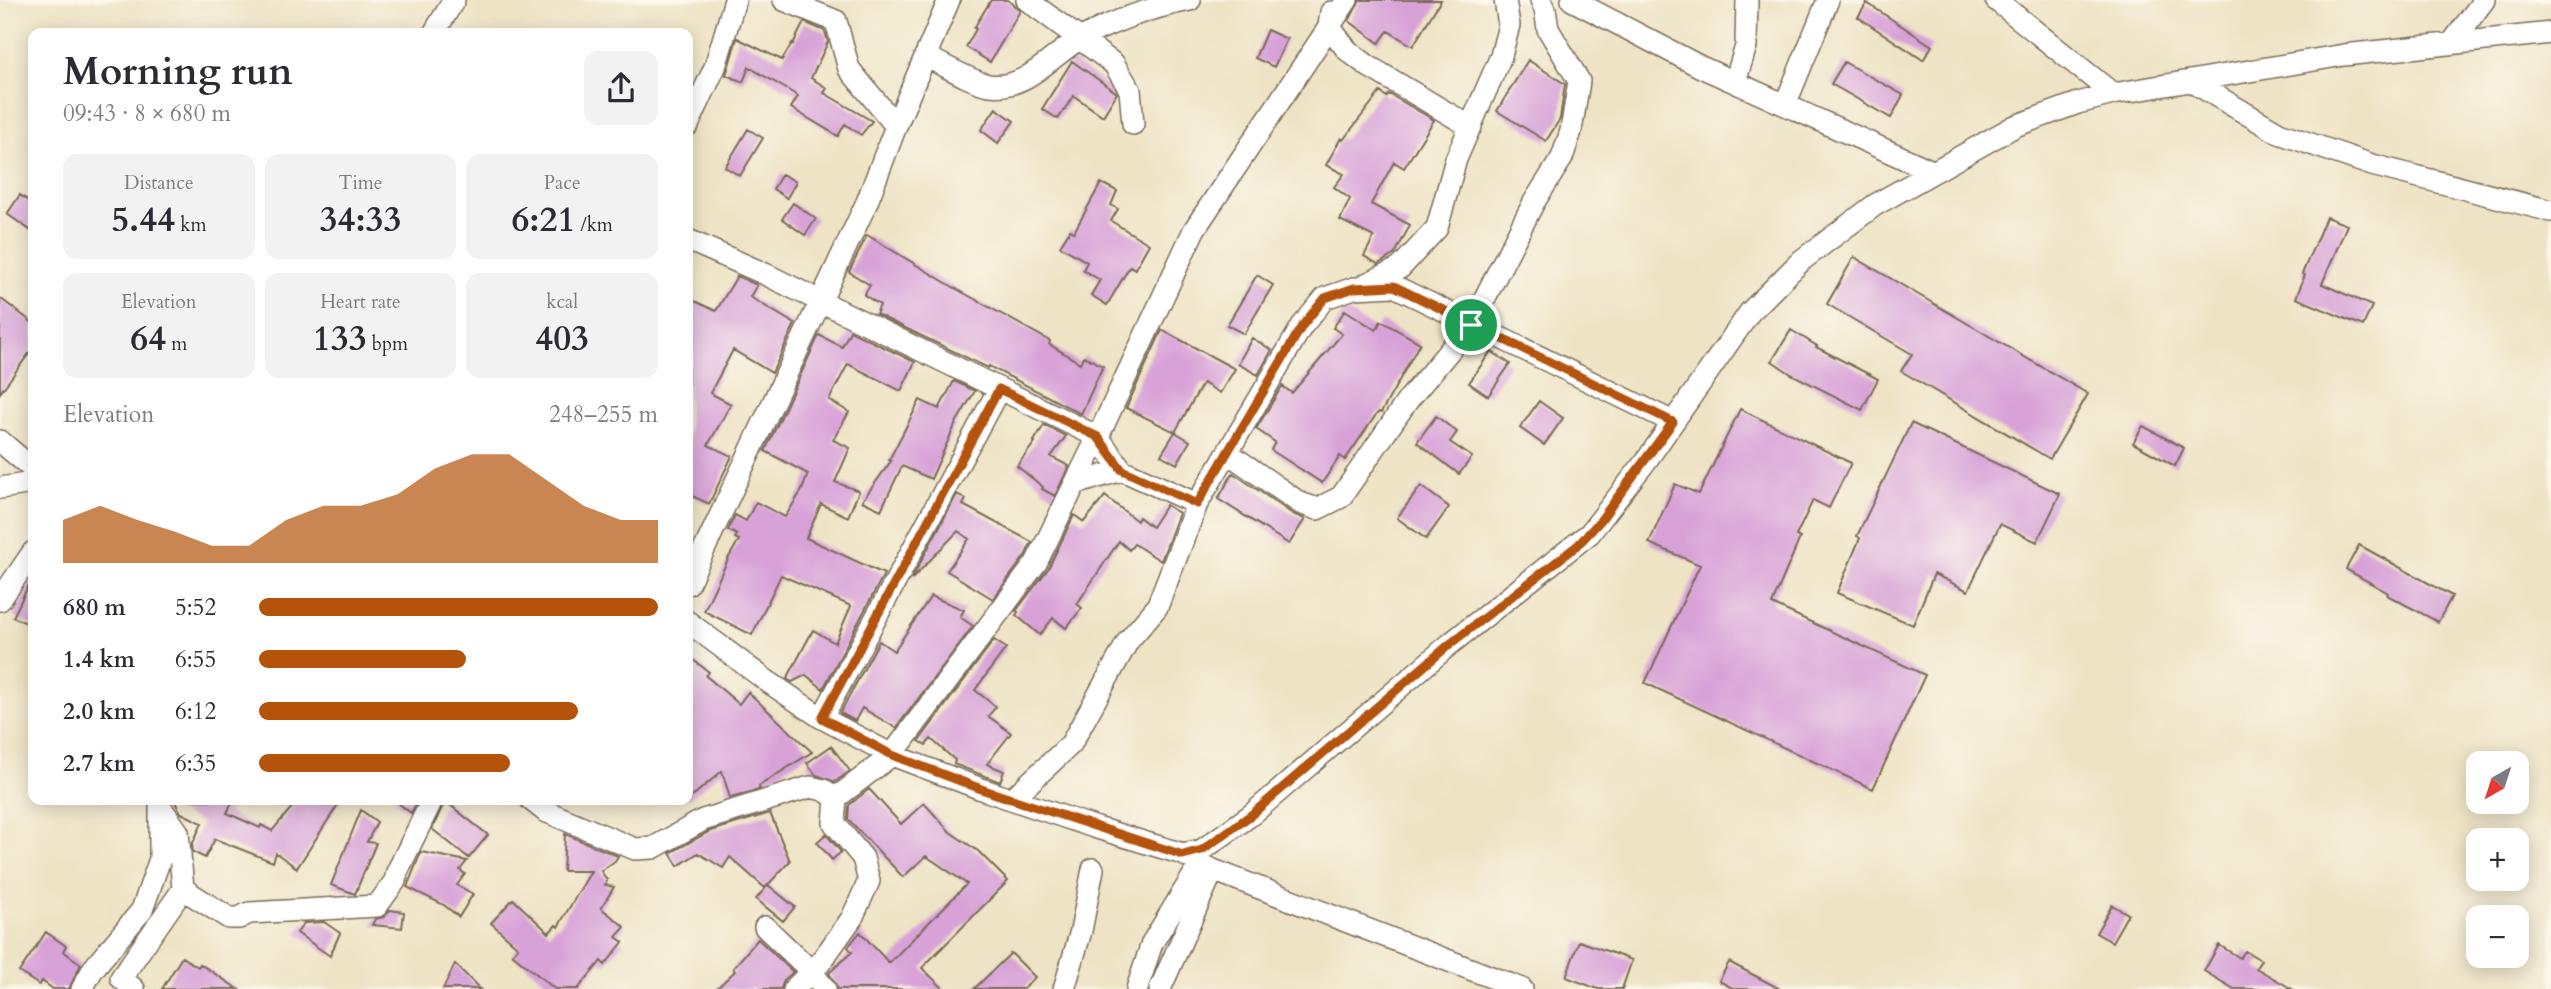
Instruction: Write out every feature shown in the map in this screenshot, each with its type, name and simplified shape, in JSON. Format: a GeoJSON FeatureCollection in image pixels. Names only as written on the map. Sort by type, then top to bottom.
{"type":"FeatureCollection","features":[{"type":"Feature","properties":{"kind":"street"},"geometry":{"type":"LineString","coordinates":[[437,28],[454,0]]}},
{"type":"Feature","properties":{"kind":"street"},"geometry":{"type":"LineString","coordinates":[[693,114],[715,67],[735,0]]}},
{"type":"Feature","properties":{"kind":"street"},"geometry":{"type":"LineString","coordinates":[[784,0],[836,21],[849,69],[896,126]]}},
{"type":"Feature","properties":{"kind":"street"},"geometry":{"type":"LineString","coordinates":[[693,573],[867,202],[949,0]]}},
{"type":"Feature","properties":{"kind":"street"},"geometry":{"type":"LineString","coordinates":[[1027,0],[1114,64],[1130,90],[1133,124]]}},
{"type":"Feature","properties":{"kind":"street"},"geometry":{"type":"LineString","coordinates":[[925,56],[990,85],[1017,82],[1053,60],[1081,38],[1170,4],[1190,0]]}},
{"type":"Feature","properties":{"kind":"street"},"geometry":{"type":"LineString","coordinates":[[1334,0],[1329,26],[1347,50],[1368,66],[1471,127]]}},
{"type":"Feature","properties":{"kind":"street"},"geometry":{"type":"LineString","coordinates":[[794,989],[852,918],[869,881],[863,858],[834,823],[836,798],[892,755],[1035,563],[1098,437],[1194,230],[1347,0]]}},
{"type":"Feature","properties":{"kind":"street"},"geometry":{"type":"LineString","coordinates":[[1012,799],[1071,744],[1128,641],[1157,607],[1197,504],[1302,326],[1325,298],[1359,288],[1400,268],[1437,228],[1456,159],[1501,56],[1509,24],[1505,0]]}},
{"type":"Feature","properties":{"kind":"street"},"geometry":{"type":"LineString","coordinates":[[1228,453],[1300,503],[1317,509],[1341,497],[1408,400],[1471,325],[1534,202],[1562,158],[1571,131],[1578,81],[1548,29],[1541,0]]}},
{"type":"Feature","properties":{"kind":"street"},"geometry":{"type":"LineString","coordinates":[[1572,0],[1735,82],[1932,171]]}},
{"type":"Feature","properties":{"kind":"street"},"geometry":{"type":"LineString","coordinates":[[1735,82],[1745,46],[1747,0]]}},
{"type":"Feature","properties":{"kind":"street"},"geometry":{"type":"LineString","coordinates":[[1785,105],[1828,0]]}},
{"type":"Feature","properties":{"kind":"street"},"geometry":{"type":"LineString","coordinates":[[1996,0],[2113,94]]}},
{"type":"Feature","properties":{"kind":"street"},"geometry":{"type":"LineString","coordinates":[[2452,43],[2484,0]]}},
{"type":"Feature","properties":{"kind":"street"},"geometry":{"type":"LineString","coordinates":[[1160,989],[1202,850],[1251,815],[1450,644],[1578,545],[1600,521],[1750,312],[1802,260],[1875,205],[2015,126],[2113,94],[2344,55],[2551,33]]}},
{"type":"Feature","properties":{"kind":"street"},"geometry":{"type":"LineString","coordinates":[[2191,81],[2279,134],[2372,165],[2551,211]]}},
{"type":"Feature","properties":{"kind":"street"},"geometry":{"type":"LineString","coordinates":[[693,242],[821,301],[1098,437],[1122,470],[1197,504]]}},
{"type":"Feature","properties":{"kind":"street"},"geometry":{"type":"LineString","coordinates":[[1359,288],[1394,286],[1673,422]]}},
{"type":"Feature","properties":{"kind":"street"},"geometry":{"type":"LineString","coordinates":[[822,718],[999,389]]}},
{"type":"Feature","properties":{"kind":"street"},"geometry":{"type":"LineString","coordinates":[[0,441],[28,465]]}},
{"type":"Feature","properties":{"kind":"street"},"geometry":{"type":"LineString","coordinates":[[1075,484],[1122,470]]}},
{"type":"Feature","properties":{"kind":"street"},"geometry":{"type":"LineString","coordinates":[[0,488],[28,484]]}},
{"type":"Feature","properties":{"kind":"street"},"geometry":{"type":"LineString","coordinates":[[0,600],[28,559]]}},
{"type":"Feature","properties":{"kind":"street"},"geometry":{"type":"LineString","coordinates":[[693,626],[766,681],[822,718],[892,755],[1199,863],[1522,989]]}},
{"type":"Feature","properties":{"kind":"street"},"geometry":{"type":"LineString","coordinates":[[537,805],[545,811],[635,849],[653,848],[703,820],[810,787],[824,790],[836,798]]}},
{"type":"Feature","properties":{"kind":"street"},"geometry":{"type":"LineString","coordinates":[[82,989],[93,969],[142,910],[160,859],[160,805]]}},
{"type":"Feature","properties":{"kind":"street"},"geometry":{"type":"LineString","coordinates":[[134,989],[121,978],[183,889],[178,832],[161,805]]}},
{"type":"Feature","properties":{"kind":"street"},"geometry":{"type":"LineString","coordinates":[[183,889],[229,918],[239,918],[249,913],[377,906],[395,881],[430,805]]}},
{"type":"Feature","properties":{"kind":"street"},"geometry":{"type":"LineString","coordinates":[[1137,989],[1152,943],[1199,863]]}},
{"type":"Feature","properties":{"kind":"street"},"geometry":{"type":"LineString","coordinates":[[1064,989],[1081,931],[1093,869]]}},
{"type":"Feature","properties":{"kind":"street"},"geometry":{"type":"LineString","coordinates":[[765,926],[811,971],[825,989]]}},
{"type":"Feature","properties":{"kind":"building"},"geometry":{"type":"Polygon","coordinates":[[[991,0],[1008,0],[1020,11],[990,62],[966,47],[991,0]]]}},
{"type":"Feature","properties":{"kind":"building"},"geometry":{"type":"Polygon","coordinates":[[[1360,0],[1441,0],[1413,46],[1388,31],[1379,43],[1349,21],[1360,0]]]}},
{"type":"Feature","properties":{"kind":"building"},"geometry":{"type":"Polygon","coordinates":[[[1867,3],[1932,46],[1923,60],[1858,17],[1867,3]]]}},
{"type":"Feature","properties":{"kind":"building"},"geometry":{"type":"Polygon","coordinates":[[[804,22],[825,31],[828,42],[811,78],[827,88],[824,93],[872,121],[861,135],[845,124],[838,136],[791,108],[798,96],[749,67],[743,82],[726,75],[737,38],[782,60],[804,22]]]}},
{"type":"Feature","properties":{"kind":"building"},"geometry":{"type":"Polygon","coordinates":[[[1267,30],[1287,39],[1274,67],[1255,58],[1267,30]]]}},
{"type":"Feature","properties":{"kind":"building"},"geometry":{"type":"Polygon","coordinates":[[[1528,60],[1565,84],[1560,119],[1546,141],[1497,111],[1528,60]]]}},
{"type":"Feature","properties":{"kind":"building"},"geometry":{"type":"Polygon","coordinates":[[[1072,61],[1117,93],[1103,116],[1074,96],[1058,119],[1042,109],[1072,61]]]}},
{"type":"Feature","properties":{"kind":"building"},"geometry":{"type":"Polygon","coordinates":[[[1844,62],[1903,95],[1891,118],[1831,84],[1844,62]]]}},
{"type":"Feature","properties":{"kind":"building"},"geometry":{"type":"Polygon","coordinates":[[[1380,92],[1387,97],[1389,94],[1434,120],[1404,168],[1394,162],[1371,204],[1410,225],[1395,254],[1378,264],[1364,256],[1374,237],[1340,220],[1350,199],[1334,187],[1344,174],[1326,165],[1341,138],[1343,140],[1380,92]]]}},
{"type":"Feature","properties":{"kind":"building"},"geometry":{"type":"Polygon","coordinates":[[[996,108],[1014,121],[998,143],[981,130],[996,108]]]}},
{"type":"Feature","properties":{"kind":"building"},"geometry":{"type":"Polygon","coordinates":[[[748,129],[763,138],[740,176],[725,167],[748,129]]]}},
{"type":"Feature","properties":{"kind":"building"},"geometry":{"type":"Polygon","coordinates":[[[782,174],[796,182],[787,198],[773,189],[782,174]]]}},
{"type":"Feature","properties":{"kind":"building"},"geometry":{"type":"Polygon","coordinates":[[[1101,183],[1117,191],[1111,205],[1118,209],[1111,221],[1149,244],[1135,269],[1130,266],[1107,305],[1091,295],[1100,280],[1083,270],[1087,262],[1060,246],[1070,230],[1074,232],[1101,183]]]}},
{"type":"Feature","properties":{"kind":"building"},"geometry":{"type":"Polygon","coordinates":[[[20,195],[28,201],[28,229],[7,214],[20,195]]]}},
{"type":"Feature","properties":{"kind":"building"},"geometry":{"type":"Polygon","coordinates":[[[793,203],[816,219],[805,235],[782,219],[793,203]]]}},
{"type":"Feature","properties":{"kind":"building"},"geometry":{"type":"Polygon","coordinates":[[[2326,217],[2347,225],[2322,284],[2372,306],[2363,326],[2296,298],[2305,275],[2302,274],[2326,217]]]}},
{"type":"Feature","properties":{"kind":"building"},"geometry":{"type":"Polygon","coordinates":[[[867,235],[1050,341],[1049,344],[1080,363],[1084,356],[1103,366],[1081,414],[989,366],[988,368],[876,314],[880,305],[864,295],[870,285],[849,272],[867,235]]]}},
{"type":"Feature","properties":{"kind":"building"},"geometry":{"type":"Polygon","coordinates":[[[1854,257],[2088,394],[2050,459],[1901,371],[1912,354],[1827,304],[1854,257]]]}},
{"type":"Feature","properties":{"kind":"building"},"geometry":{"type":"Polygon","coordinates":[[[1257,275],[1273,285],[1244,334],[1227,325],[1257,275]]]}},
{"type":"Feature","properties":{"kind":"building"},"geometry":{"type":"Polygon","coordinates":[[[737,276],[757,285],[750,297],[795,324],[772,373],[733,350],[710,393],[731,404],[708,445],[732,456],[709,504],[693,496],[693,300],[716,311],[737,276]]]}},
{"type":"Feature","properties":{"kind":"building"},"geometry":{"type":"Polygon","coordinates":[[[0,298],[28,319],[28,355],[0,393],[0,298]]]}},
{"type":"Feature","properties":{"kind":"building"},"geometry":{"type":"Polygon","coordinates":[[[1345,310],[1376,330],[1381,321],[1420,343],[1381,413],[1376,415],[1345,460],[1340,456],[1322,483],[1271,450],[1275,442],[1256,429],[1282,386],[1292,393],[1342,334],[1333,328],[1345,310]]]}},
{"type":"Feature","properties":{"kind":"building"},"geometry":{"type":"Polygon","coordinates":[[[1162,330],[1235,369],[1220,393],[1203,383],[1175,432],[1126,408],[1162,330]]]}},
{"type":"Feature","properties":{"kind":"building"},"geometry":{"type":"Polygon","coordinates":[[[1791,330],[1816,347],[1878,379],[1862,410],[1791,374],[1772,361],[1791,330]]]}},
{"type":"Feature","properties":{"kind":"building"},"geometry":{"type":"Polygon","coordinates":[[[850,331],[915,362],[901,391],[848,364],[829,400],[849,412],[833,440],[850,448],[835,482],[859,491],[848,517],[821,504],[806,538],[884,574],[823,689],[806,675],[792,682],[787,679],[813,630],[835,643],[851,606],[781,575],[752,635],[704,611],[739,540],[735,538],[737,535],[728,530],[735,515],[746,521],[756,502],[785,517],[802,490],[808,474],[765,451],[819,335],[842,347],[850,331]]]}},
{"type":"Feature","properties":{"kind":"building"},"geometry":{"type":"Polygon","coordinates":[[[1252,338],[1272,350],[1258,375],[1238,364],[1252,338]]]}},
{"type":"Feature","properties":{"kind":"building"},"geometry":{"type":"Polygon","coordinates":[[[1491,351],[1510,364],[1488,396],[1469,383],[1491,351]]]}},
{"type":"Feature","properties":{"kind":"building"},"geometry":{"type":"Polygon","coordinates":[[[954,381],[975,391],[956,423],[931,479],[902,466],[881,510],[862,501],[891,461],[889,460],[920,400],[939,409],[954,381]]]}},
{"type":"Feature","properties":{"kind":"building"},"geometry":{"type":"Polygon","coordinates":[[[1539,401],[1563,418],[1544,445],[1520,428],[1539,401]]]}},
{"type":"Feature","properties":{"kind":"building"},"geometry":{"type":"Polygon","coordinates":[[[1740,409],[1851,463],[1829,508],[1813,500],[1796,536],[1800,538],[1772,604],[1925,675],[1873,789],[1645,683],[1700,565],[1649,543],[1675,484],[1699,494],[1740,409]]]}},
{"type":"Feature","properties":{"kind":"building"},"geometry":{"type":"Polygon","coordinates":[[[1436,416],[1457,432],[1450,442],[1472,457],[1459,474],[1417,442],[1436,416]]]}},
{"type":"Feature","properties":{"kind":"building"},"geometry":{"type":"Polygon","coordinates":[[[1911,423],[2060,494],[2037,542],[2000,524],[1968,591],[1934,574],[1913,625],[1837,593],[1860,538],[1857,536],[1911,423]]]}},
{"type":"Feature","properties":{"kind":"building"},"geometry":{"type":"Polygon","coordinates":[[[1044,425],[1066,436],[1051,457],[1069,466],[1055,496],[1042,489],[1043,487],[1017,466],[1044,425]]]}},
{"type":"Feature","properties":{"kind":"building"},"geometry":{"type":"Polygon","coordinates":[[[2143,426],[2184,448],[2175,466],[2133,443],[2143,426]]]}},
{"type":"Feature","properties":{"kind":"building"},"geometry":{"type":"Polygon","coordinates":[[[1175,432],[1190,441],[1177,464],[1161,455],[1175,432]]]}},
{"type":"Feature","properties":{"kind":"building"},"geometry":{"type":"Polygon","coordinates":[[[1233,473],[1293,514],[1305,519],[1289,544],[1218,499],[1233,473]]]}},
{"type":"Feature","properties":{"kind":"building"},"geometry":{"type":"Polygon","coordinates":[[[1421,486],[1449,507],[1426,539],[1397,518],[1421,486]]]}},
{"type":"Feature","properties":{"kind":"building"},"geometry":{"type":"Polygon","coordinates":[[[957,494],[966,499],[963,505],[1032,542],[1025,556],[993,599],[947,571],[969,539],[958,531],[911,580],[957,494]]]}},
{"type":"Feature","properties":{"kind":"building"},"geometry":{"type":"Polygon","coordinates":[[[1105,496],[1137,521],[1139,517],[1152,527],[1166,505],[1179,513],[1161,561],[1134,544],[1129,550],[1119,541],[1077,604],[1082,608],[1066,628],[1053,618],[1040,635],[1016,615],[1016,611],[1048,569],[1074,515],[1084,522],[1105,496]]]}},
{"type":"Feature","properties":{"kind":"building"},"geometry":{"type":"Polygon","coordinates":[[[2359,545],[2452,596],[2438,622],[2346,569],[2359,545]]]}},
{"type":"Feature","properties":{"kind":"building"},"geometry":{"type":"Polygon","coordinates":[[[28,586],[28,624],[13,617],[28,586]]]}},
{"type":"Feature","properties":{"kind":"building"},"geometry":{"type":"Polygon","coordinates":[[[931,596],[964,610],[960,617],[973,626],[896,728],[862,708],[855,721],[840,713],[879,641],[894,651],[931,596]]]}},
{"type":"Feature","properties":{"kind":"building"},"geometry":{"type":"Polygon","coordinates":[[[994,640],[1006,648],[975,690],[996,707],[988,716],[1011,733],[987,764],[1004,771],[1000,782],[954,764],[955,760],[931,739],[926,745],[919,741],[994,640]]]}},
{"type":"Feature","properties":{"kind":"building"},"geometry":{"type":"Polygon","coordinates":[[[693,660],[709,672],[706,676],[739,704],[748,692],[812,752],[759,786],[760,789],[730,798],[722,771],[693,796],[693,660]]]}},
{"type":"Feature","properties":{"kind":"building"},"geometry":{"type":"Polygon","coordinates":[[[831,746],[850,771],[835,782],[816,775],[807,763],[831,746]]]}},
{"type":"Feature","properties":{"kind":"building"},"geometry":{"type":"Polygon","coordinates":[[[869,789],[901,824],[924,803],[950,832],[978,851],[1008,881],[922,968],[944,989],[838,989],[829,973],[852,952],[848,947],[860,932],[889,963],[967,884],[926,856],[903,877],[848,819],[849,805],[869,789]]]}},
{"type":"Feature","properties":{"kind":"building"},"geometry":{"type":"Polygon","coordinates":[[[177,805],[231,805],[227,813],[272,831],[294,805],[338,805],[297,868],[276,853],[273,862],[215,839],[205,858],[193,852],[192,845],[202,823],[181,813],[177,805]]]}},
{"type":"Feature","properties":{"kind":"building"},"geometry":{"type":"Polygon","coordinates":[[[401,805],[415,805],[411,813],[401,805]]]}},
{"type":"Feature","properties":{"kind":"building"},"geometry":{"type":"Polygon","coordinates":[[[443,805],[450,805],[488,835],[469,858],[432,829],[443,805]]]}},
{"type":"Feature","properties":{"kind":"building"},"geometry":{"type":"Polygon","coordinates":[[[361,810],[377,822],[367,842],[376,843],[355,894],[331,885],[361,810]]]}},
{"type":"Feature","properties":{"kind":"building"},"geometry":{"type":"Polygon","coordinates":[[[770,813],[790,861],[765,888],[730,857],[723,868],[698,853],[678,866],[670,853],[708,832],[770,813]]]}},
{"type":"Feature","properties":{"kind":"building"},"geometry":{"type":"Polygon","coordinates":[[[565,834],[618,856],[601,871],[607,880],[605,885],[614,887],[601,908],[625,927],[616,937],[623,942],[605,965],[601,961],[578,989],[555,989],[512,954],[518,947],[491,923],[513,899],[549,933],[556,925],[558,927],[591,871],[563,871],[565,834]]]}},
{"type":"Feature","properties":{"kind":"building"},"geometry":{"type":"Polygon","coordinates":[[[826,834],[841,852],[832,860],[817,842],[826,834]]]}},
{"type":"Feature","properties":{"kind":"building"},"geometry":{"type":"Polygon","coordinates":[[[421,852],[467,861],[460,870],[465,874],[457,885],[473,894],[459,917],[444,905],[407,887],[421,852]]]}},
{"type":"Feature","properties":{"kind":"building"},"geometry":{"type":"Polygon","coordinates":[[[768,885],[795,907],[783,921],[756,899],[768,885]]]}},
{"type":"Feature","properties":{"kind":"building"},"geometry":{"type":"Polygon","coordinates":[[[2112,905],[2128,914],[2112,942],[2096,933],[2112,905]]]}},
{"type":"Feature","properties":{"kind":"building"},"geometry":{"type":"Polygon","coordinates":[[[390,910],[404,912],[402,928],[372,925],[375,919],[384,917],[390,910]]]}},
{"type":"Feature","properties":{"kind":"building"},"geometry":{"type":"Polygon","coordinates":[[[324,922],[340,933],[330,956],[297,933],[304,923],[324,922]]]}},
{"type":"Feature","properties":{"kind":"building"},"geometry":{"type":"Polygon","coordinates":[[[46,932],[66,946],[63,951],[81,964],[69,989],[53,989],[42,981],[39,985],[19,972],[46,932]]]}},
{"type":"Feature","properties":{"kind":"building"},"geometry":{"type":"Polygon","coordinates":[[[758,939],[793,972],[784,980],[781,989],[716,989],[735,971],[733,968],[758,939]]]}},
{"type":"Feature","properties":{"kind":"building"},"geometry":{"type":"Polygon","coordinates":[[[1579,941],[1632,960],[1622,989],[1598,989],[1566,977],[1579,941]]]}},
{"type":"Feature","properties":{"kind":"building"},"geometry":{"type":"Polygon","coordinates":[[[2219,945],[2240,958],[2245,951],[2261,960],[2256,968],[2292,989],[2234,989],[2204,971],[2219,945]]]}},
{"type":"Feature","properties":{"kind":"building"},"geometry":{"type":"Polygon","coordinates":[[[1011,953],[1035,977],[1024,989],[974,989],[1011,953]]]}},
{"type":"Feature","properties":{"kind":"building"},"geometry":{"type":"Polygon","coordinates":[[[182,957],[198,967],[200,964],[238,989],[162,989],[182,957]]]}},
{"type":"Feature","properties":{"kind":"building"},"geometry":{"type":"Polygon","coordinates":[[[1729,962],[1780,989],[1734,989],[1719,981],[1729,962]]]}},
{"type":"Feature","properties":{"kind":"building"},"geometry":{"type":"Polygon","coordinates":[[[455,964],[480,989],[443,989],[455,964]]]}},
{"type":"Feature","properties":{"kind":"route"},"geometry":{"type":"LineString","coordinates":[[1394,286],[1471,325],[1673,422],[1600,521],[1578,545],[1450,644],[1251,815],[1202,850],[1183,855],[984,790],[892,755],[822,718],[999,389],[1098,437],[1122,470],[1197,504],[1302,326],[1325,298],[1354,288],[1394,286]]}}]}
